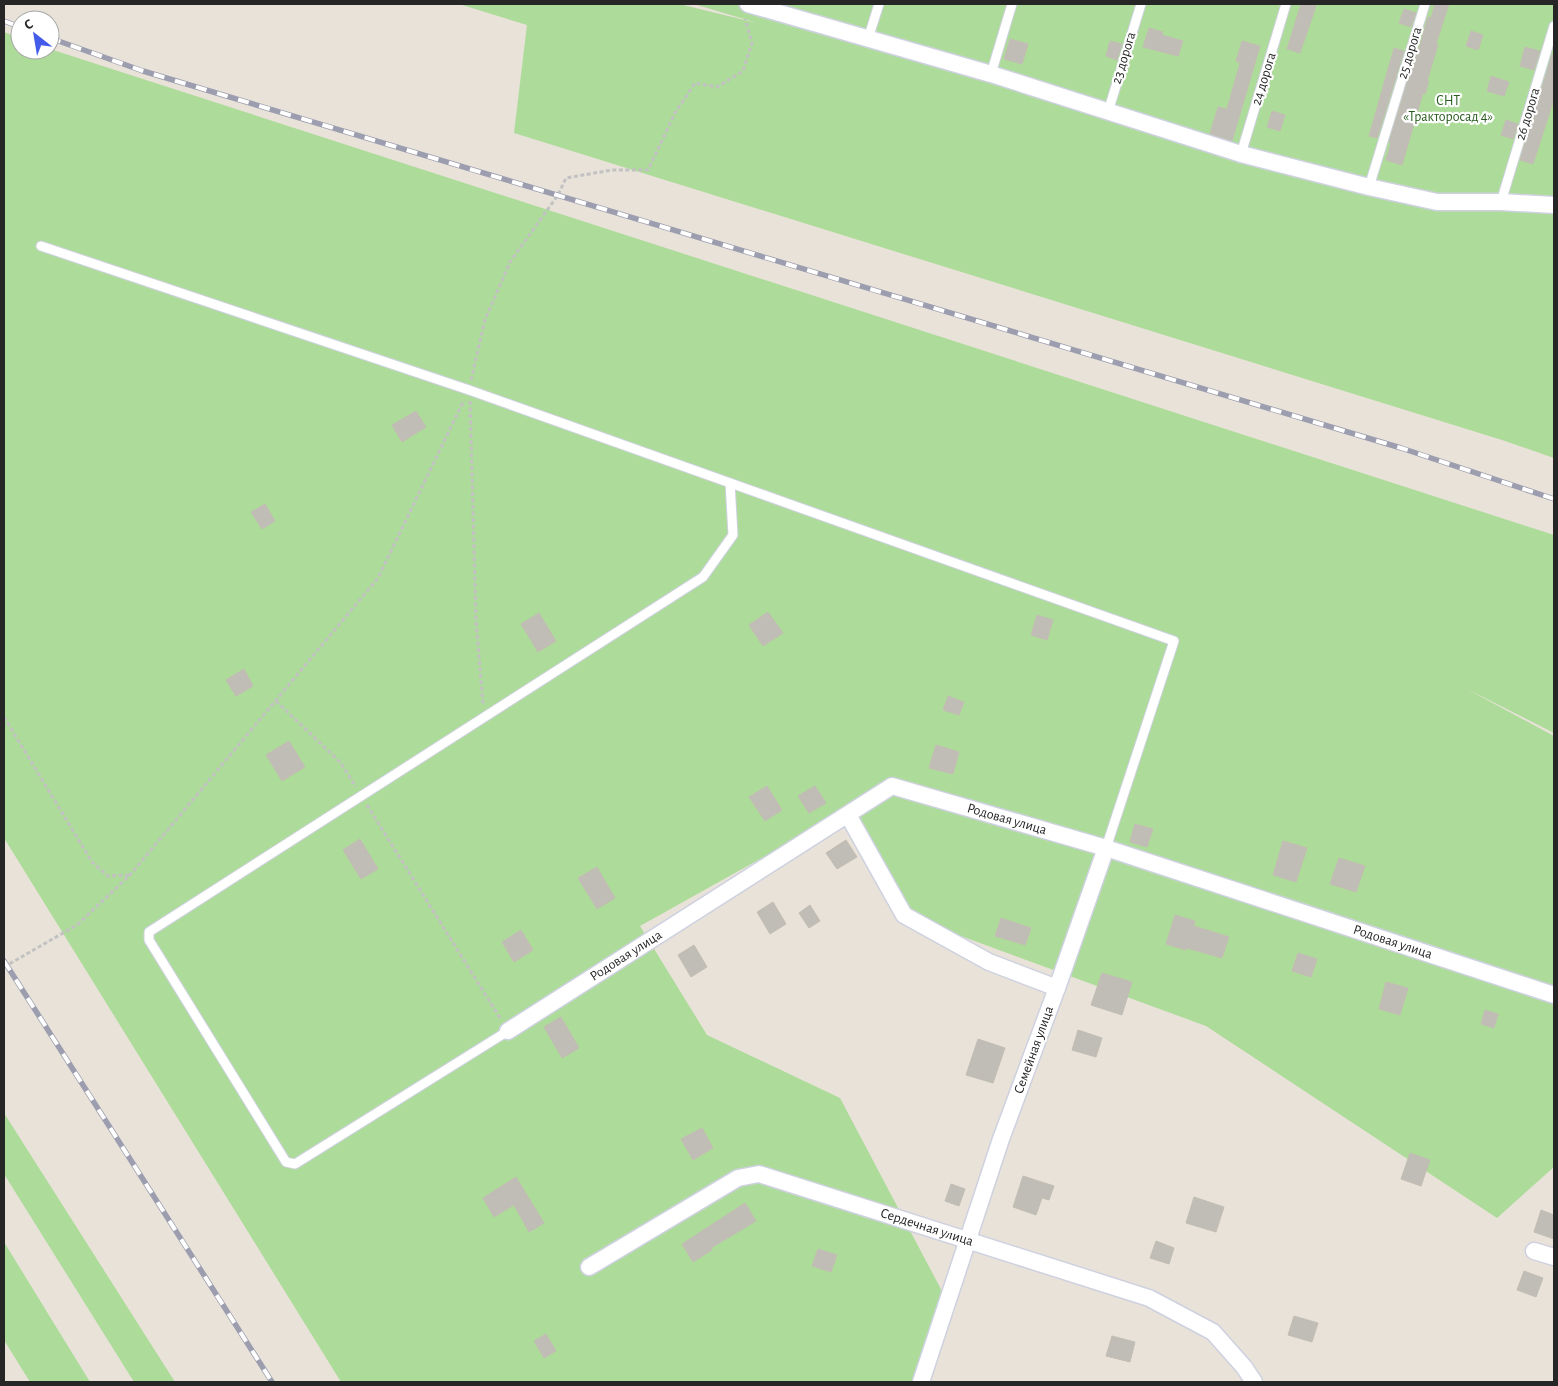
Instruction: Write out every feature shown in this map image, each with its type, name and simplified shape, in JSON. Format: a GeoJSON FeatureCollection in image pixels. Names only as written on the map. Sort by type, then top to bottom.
{"type":"FeatureCollection","features":[{"type":"Feature","properties":{"kind":"street"},"geometry":{"type":"LineString","coordinates":[[746,8],[868,39],[991,74],[1241,154],[1369,187],[1437,202],[1501,202],[1554,205]]}},
{"type":"Feature","properties":{"kind":"street","name":"Родовая улица"},"geometry":{"type":"LineString","coordinates":[[508,1032],[892,786],[1106,848],[1554,995]]}},
{"type":"Feature","properties":{"kind":"street","name":"Семейная улица"},"geometry":{"type":"LineString","coordinates":[[848,814],[904,915],[989,962],[1057,988],[1001,1139],[921,1382]]}},
{"type":"Feature","properties":{"kind":"street"},"geometry":{"type":"LineString","coordinates":[[1057,988],[1106,848]]}},
{"type":"Feature","properties":{"kind":"street","name":"Сердечная улица"},"geometry":{"type":"LineString","coordinates":[[589,1267],[738,1178],[759,1174],[1148,1298],[1213,1332],[1244,1367],[1254,1382]]}},
{"type":"Feature","properties":{"kind":"street"},"geometry":{"type":"LineString","coordinates":[[1534,1251],[1554,1257]]}},
{"type":"Feature","properties":{"kind":"lane"},"geometry":{"type":"LineString","coordinates":[[868,39],[879,4]]}},
{"type":"Feature","properties":{"kind":"lane"},"geometry":{"type":"LineString","coordinates":[[991,74],[1012,4]]}},
{"type":"Feature","properties":{"kind":"lane","name":"23 дорога"},"geometry":{"type":"LineString","coordinates":[[1108,112],[1141,4]]}},
{"type":"Feature","properties":{"kind":"lane","name":"24 дорога"},"geometry":{"type":"LineString","coordinates":[[1241,154],[1286,4]]}},
{"type":"Feature","properties":{"kind":"lane","name":"25 дорога"},"geometry":{"type":"LineString","coordinates":[[1369,187],[1425,4]]}},
{"type":"Feature","properties":{"kind":"lane","name":"26 дорога"},"geometry":{"type":"LineString","coordinates":[[1501,202],[1554,26]]}},
{"type":"Feature","properties":{"kind":"lane"},"geometry":{"type":"LineString","coordinates":[[41,246],[469,390],[1174,641],[1106,848]]}},
{"type":"Feature","properties":{"kind":"lane"},"geometry":{"type":"LineString","coordinates":[[508,1032],[295,1164],[286,1162],[149,940],[149,932],[703,577],[733,535],[730,483]]}},
{"type":"Feature","properties":{"kind":"path"},"geometry":{"type":"LineString","coordinates":[[4,967],[78,925],[130,875],[378,578],[469,390],[484,320],[510,262],[558,195],[566,178],[612,170],[648,170],[675,114],[695,83],[717,87],[743,71],[752,42],[746,8]]}},
{"type":"Feature","properties":{"kind":"path"},"geometry":{"type":"LineString","coordinates":[[469,390],[476,621],[484,717]]}},
{"type":"Feature","properties":{"kind":"path"},"geometry":{"type":"LineString","coordinates":[[276,701],[340,762],[508,1032]]}},
{"type":"Feature","properties":{"kind":"path"},"geometry":{"type":"LineString","coordinates":[[4,717],[92,862],[108,876],[130,875]]}},
{"type":"Feature","properties":{"kind":"green space","name":"СНТ «Тракторосад 4»"},"geometry":{"type":"Polygon","coordinates":[[[459,4],[679,4],[757,23],[694,4],[1554,4],[1554,458],[1502,440],[514,133],[527,25],[459,4]]]}},
{"type":"Feature","properties":{"kind":"green space"},"geometry":{"type":"Polygon","coordinates":[[[4,32],[10,34],[10,60],[60,60],[60,52],[1554,535],[1554,733],[1465,688],[1554,736],[1554,1167],[1497,1218],[1206,1026],[904,915],[846,811],[640,926],[707,1035],[840,1098],[944,1295],[913,1382],[341,1382],[4,838],[4,32]]]}},
{"type":"Feature","properties":{"kind":"green space"},"geometry":{"type":"Polygon","coordinates":[[[4,1113],[175,1382],[134,1382],[4,1174],[4,1113]]]}},
{"type":"Feature","properties":{"kind":"green space"},"geometry":{"type":"Polygon","coordinates":[[[4,1242],[90,1382],[30,1382],[4,1340],[4,1242]]]}},
{"type":"Feature","properties":{"kind":"building"},"geometry":{"type":"Polygon","coordinates":[[[1301,4],[1316,6],[1300,53],[1287,49],[1301,4]]]}},
{"type":"Feature","properties":{"kind":"building"},"geometry":{"type":"Polygon","coordinates":[[[1435,4],[1449,4],[1436,44],[1438,45],[1427,81],[1429,81],[1425,94],[1423,93],[1402,165],[1386,160],[1391,143],[1389,142],[1428,17],[1431,18],[1435,4]]]}},
{"type":"Feature","properties":{"kind":"building"},"geometry":{"type":"Polygon","coordinates":[[[1404,9],[1416,13],[1411,27],[1399,23],[1404,9]]]}},
{"type":"Feature","properties":{"kind":"building"},"geometry":{"type":"Polygon","coordinates":[[[1149,28],[1163,32],[1162,35],[1183,41],[1178,56],[1143,47],[1149,28]]]}},
{"type":"Feature","properties":{"kind":"building"},"geometry":{"type":"Polygon","coordinates":[[[1471,31],[1483,35],[1478,50],[1466,46],[1471,31]]]}},
{"type":"Feature","properties":{"kind":"building"},"geometry":{"type":"Polygon","coordinates":[[[1010,39],[1028,44],[1022,64],[1004,59],[1010,39]]]}},
{"type":"Feature","properties":{"kind":"building"},"geometry":{"type":"Polygon","coordinates":[[[1110,41],[1122,44],[1117,60],[1106,56],[1110,41]]]}},
{"type":"Feature","properties":{"kind":"building"},"geometry":{"type":"Polygon","coordinates":[[[1242,41],[1260,46],[1232,141],[1210,134],[1218,107],[1227,109],[1240,63],[1236,61],[1242,41]]]}},
{"type":"Feature","properties":{"kind":"building"},"geometry":{"type":"Polygon","coordinates":[[[1525,47],[1540,51],[1534,70],[1520,66],[1525,47]]]}},
{"type":"Feature","properties":{"kind":"building"},"geometry":{"type":"Polygon","coordinates":[[[1394,48],[1404,51],[1377,138],[1369,136],[1394,48]]]}},
{"type":"Feature","properties":{"kind":"building"},"geometry":{"type":"Polygon","coordinates":[[[1552,55],[1554,56],[1554,99],[1533,164],[1520,160],[1552,55]]]}},
{"type":"Feature","properties":{"kind":"building"},"geometry":{"type":"Polygon","coordinates":[[[1491,76],[1509,82],[1504,96],[1487,91],[1491,76]]]}},
{"type":"Feature","properties":{"kind":"building"},"geometry":{"type":"Polygon","coordinates":[[[1272,111],[1285,115],[1280,131],[1267,127],[1272,111]]]}},
{"type":"Feature","properties":{"kind":"building"},"geometry":{"type":"Polygon","coordinates":[[[1506,120],[1518,124],[1513,139],[1501,135],[1506,120]]]}},
{"type":"Feature","properties":{"kind":"building"},"geometry":{"type":"Polygon","coordinates":[[[416,411],[426,427],[402,442],[392,425],[416,411]]]}},
{"type":"Feature","properties":{"kind":"building"},"geometry":{"type":"Polygon","coordinates":[[[265,504],[275,521],[262,529],[251,512],[265,504]]]}},
{"type":"Feature","properties":{"kind":"building"},"geometry":{"type":"Polygon","coordinates":[[[768,612],[783,633],[763,646],[749,625],[768,612]]]}},
{"type":"Feature","properties":{"kind":"building"},"geometry":{"type":"Polygon","coordinates":[[[539,613],[556,641],[538,652],[521,624],[539,613]]]}},
{"type":"Feature","properties":{"kind":"building"},"geometry":{"type":"Polygon","coordinates":[[[1037,615],[1053,620],[1047,640],[1031,635],[1037,615]]]}},
{"type":"Feature","properties":{"kind":"building"},"geometry":{"type":"Polygon","coordinates":[[[244,669],[253,686],[236,696],[226,680],[244,669]]]}},
{"type":"Feature","properties":{"kind":"building"},"geometry":{"type":"Polygon","coordinates":[[[948,696],[964,702],[959,715],[943,710],[948,696]]]}},
{"type":"Feature","properties":{"kind":"building"},"geometry":{"type":"Polygon","coordinates":[[[289,741],[305,767],[282,781],[266,755],[289,741]]]}},
{"type":"Feature","properties":{"kind":"building"},"geometry":{"type":"Polygon","coordinates":[[[936,745],[959,752],[953,774],[929,768],[936,745]]]}},
{"type":"Feature","properties":{"kind":"building"},"geometry":{"type":"Polygon","coordinates":[[[767,786],[782,810],[765,821],[749,797],[767,786]]]}},
{"type":"Feature","properties":{"kind":"building"},"geometry":{"type":"Polygon","coordinates":[[[815,786],[826,803],[809,813],[798,796],[815,786]]]}},
{"type":"Feature","properties":{"kind":"building"},"geometry":{"type":"Polygon","coordinates":[[[1135,824],[1153,829],[1147,847],[1130,842],[1135,824]]]}},
{"type":"Feature","properties":{"kind":"building"},"geometry":{"type":"Polygon","coordinates":[[[360,839],[378,869],[361,879],[343,850],[360,839]]]}},
{"type":"Feature","properties":{"kind":"building"},"geometry":{"type":"Polygon","coordinates":[[[846,840],[857,857],[837,869],[826,853],[846,840]]]}},
{"type":"Feature","properties":{"kind":"building"},"geometry":{"type":"Polygon","coordinates":[[[1283,841],[1307,848],[1296,882],[1273,875],[1283,841]]]}},
{"type":"Feature","properties":{"kind":"building"},"geometry":{"type":"Polygon","coordinates":[[[1339,858],[1365,866],[1356,892],[1330,884],[1339,858]]]}},
{"type":"Feature","properties":{"kind":"building"},"geometry":{"type":"Polygon","coordinates":[[[597,867],[615,898],[597,909],[578,878],[597,867]]]}},
{"type":"Feature","properties":{"kind":"building"},"geometry":{"type":"Polygon","coordinates":[[[773,902],[786,924],[770,934],[757,912],[773,902]]]}},
{"type":"Feature","properties":{"kind":"building"},"geometry":{"type":"Polygon","coordinates":[[[810,905],[820,921],[809,928],[799,913],[810,905]]]}},
{"type":"Feature","properties":{"kind":"building"},"geometry":{"type":"Polygon","coordinates":[[[1175,915],[1195,921],[1194,926],[1229,937],[1222,958],[1166,944],[1175,915]]]}},
{"type":"Feature","properties":{"kind":"building"},"geometry":{"type":"Polygon","coordinates":[[[1001,918],[1031,928],[1025,945],[995,936],[1001,918]]]}},
{"type":"Feature","properties":{"kind":"building"},"geometry":{"type":"Polygon","coordinates":[[[521,930],[533,950],[514,962],[502,942],[521,930]]]}},
{"type":"Feature","properties":{"kind":"building"},"geometry":{"type":"Polygon","coordinates":[[[694,945],[707,967],[691,977],[678,955],[694,945]]]}},
{"type":"Feature","properties":{"kind":"building"},"geometry":{"type":"Polygon","coordinates":[[[1298,953],[1317,959],[1311,977],[1292,971],[1298,953]]]}},
{"type":"Feature","properties":{"kind":"building"},"geometry":{"type":"Polygon","coordinates":[[[1102,973],[1132,982],[1122,1015],[1091,1005],[1102,973]]]}},
{"type":"Feature","properties":{"kind":"building"},"geometry":{"type":"Polygon","coordinates":[[[1386,982],[1408,988],[1400,1015],[1379,1009],[1386,982]]]}},
{"type":"Feature","properties":{"kind":"building"},"geometry":{"type":"Polygon","coordinates":[[[1485,1010],[1498,1014],[1494,1028],[1481,1024],[1485,1010]]]}},
{"type":"Feature","properties":{"kind":"building"},"geometry":{"type":"Polygon","coordinates":[[[561,1017],[579,1048],[562,1058],[544,1027],[561,1017]]]}},
{"type":"Feature","properties":{"kind":"building"},"geometry":{"type":"Polygon","coordinates":[[[1078,1030],[1102,1038],[1096,1057],[1072,1050],[1078,1030]]]}},
{"type":"Feature","properties":{"kind":"building"},"geometry":{"type":"Polygon","coordinates":[[[978,1039],[1005,1048],[993,1083],[966,1075],[978,1039]]]}},
{"type":"Feature","properties":{"kind":"building"},"geometry":{"type":"Polygon","coordinates":[[[702,1128],[713,1148],[693,1160],[681,1139],[702,1128]]]}},
{"type":"Feature","properties":{"kind":"building"},"geometry":{"type":"Polygon","coordinates":[[[1410,1153],[1430,1160],[1421,1186],[1401,1179],[1410,1153]]]}},
{"type":"Feature","properties":{"kind":"building"},"geometry":{"type":"Polygon","coordinates":[[[1023,1176],[1054,1186],[1049,1200],[1042,1198],[1036,1215],[1013,1207],[1023,1176]]]}},
{"type":"Feature","properties":{"kind":"building"},"geometry":{"type":"Polygon","coordinates":[[[516,1177],[544,1223],[529,1232],[514,1205],[494,1217],[483,1198],[516,1177]]]}},
{"type":"Feature","properties":{"kind":"building"},"geometry":{"type":"Polygon","coordinates":[[[951,1184],[965,1189],[959,1206],[945,1201],[951,1184]]]}},
{"type":"Feature","properties":{"kind":"building"},"geometry":{"type":"Polygon","coordinates":[[[1194,1197],[1224,1207],[1216,1232],[1186,1223],[1194,1197]]]}},
{"type":"Feature","properties":{"kind":"building"},"geometry":{"type":"Polygon","coordinates":[[[745,1203],[756,1221],[711,1248],[712,1250],[693,1262],[682,1244],[745,1203]]]}},
{"type":"Feature","properties":{"kind":"building"},"geometry":{"type":"Polygon","coordinates":[[[1541,1210],[1554,1215],[1554,1239],[1534,1232],[1541,1210]]]}},
{"type":"Feature","properties":{"kind":"building"},"geometry":{"type":"Polygon","coordinates":[[[1156,1241],[1174,1248],[1169,1264],[1150,1258],[1156,1241]]]}},
{"type":"Feature","properties":{"kind":"building"},"geometry":{"type":"Polygon","coordinates":[[[818,1249],[837,1255],[831,1272],[812,1266],[818,1249]]]}},
{"type":"Feature","properties":{"kind":"building"},"geometry":{"type":"Polygon","coordinates":[[[1524,1271],[1543,1278],[1536,1297],[1517,1290],[1524,1271]]]}},
{"type":"Feature","properties":{"kind":"building"},"geometry":{"type":"Polygon","coordinates":[[[1294,1316],[1318,1323],[1312,1342],[1288,1335],[1294,1316]]]}},
{"type":"Feature","properties":{"kind":"building"},"geometry":{"type":"Polygon","coordinates":[[[546,1334],[556,1351],[544,1358],[534,1341],[546,1334]]]}},
{"type":"Feature","properties":{"kind":"building"},"geometry":{"type":"Polygon","coordinates":[[[1112,1336],[1135,1342],[1130,1362],[1106,1356],[1112,1336]]]}},
{"type":"Feature","properties":{"kind":"railway"},"geometry":{"type":"LineString","coordinates":[[4,21],[10,23]]}},
{"type":"Feature","properties":{"kind":"railway"},"geometry":{"type":"LineString","coordinates":[[60,42],[143,71],[1401,448],[1554,499]]}},
{"type":"Feature","properties":{"kind":"railway"},"geometry":{"type":"LineString","coordinates":[[4,961],[272,1382]]}}]}
